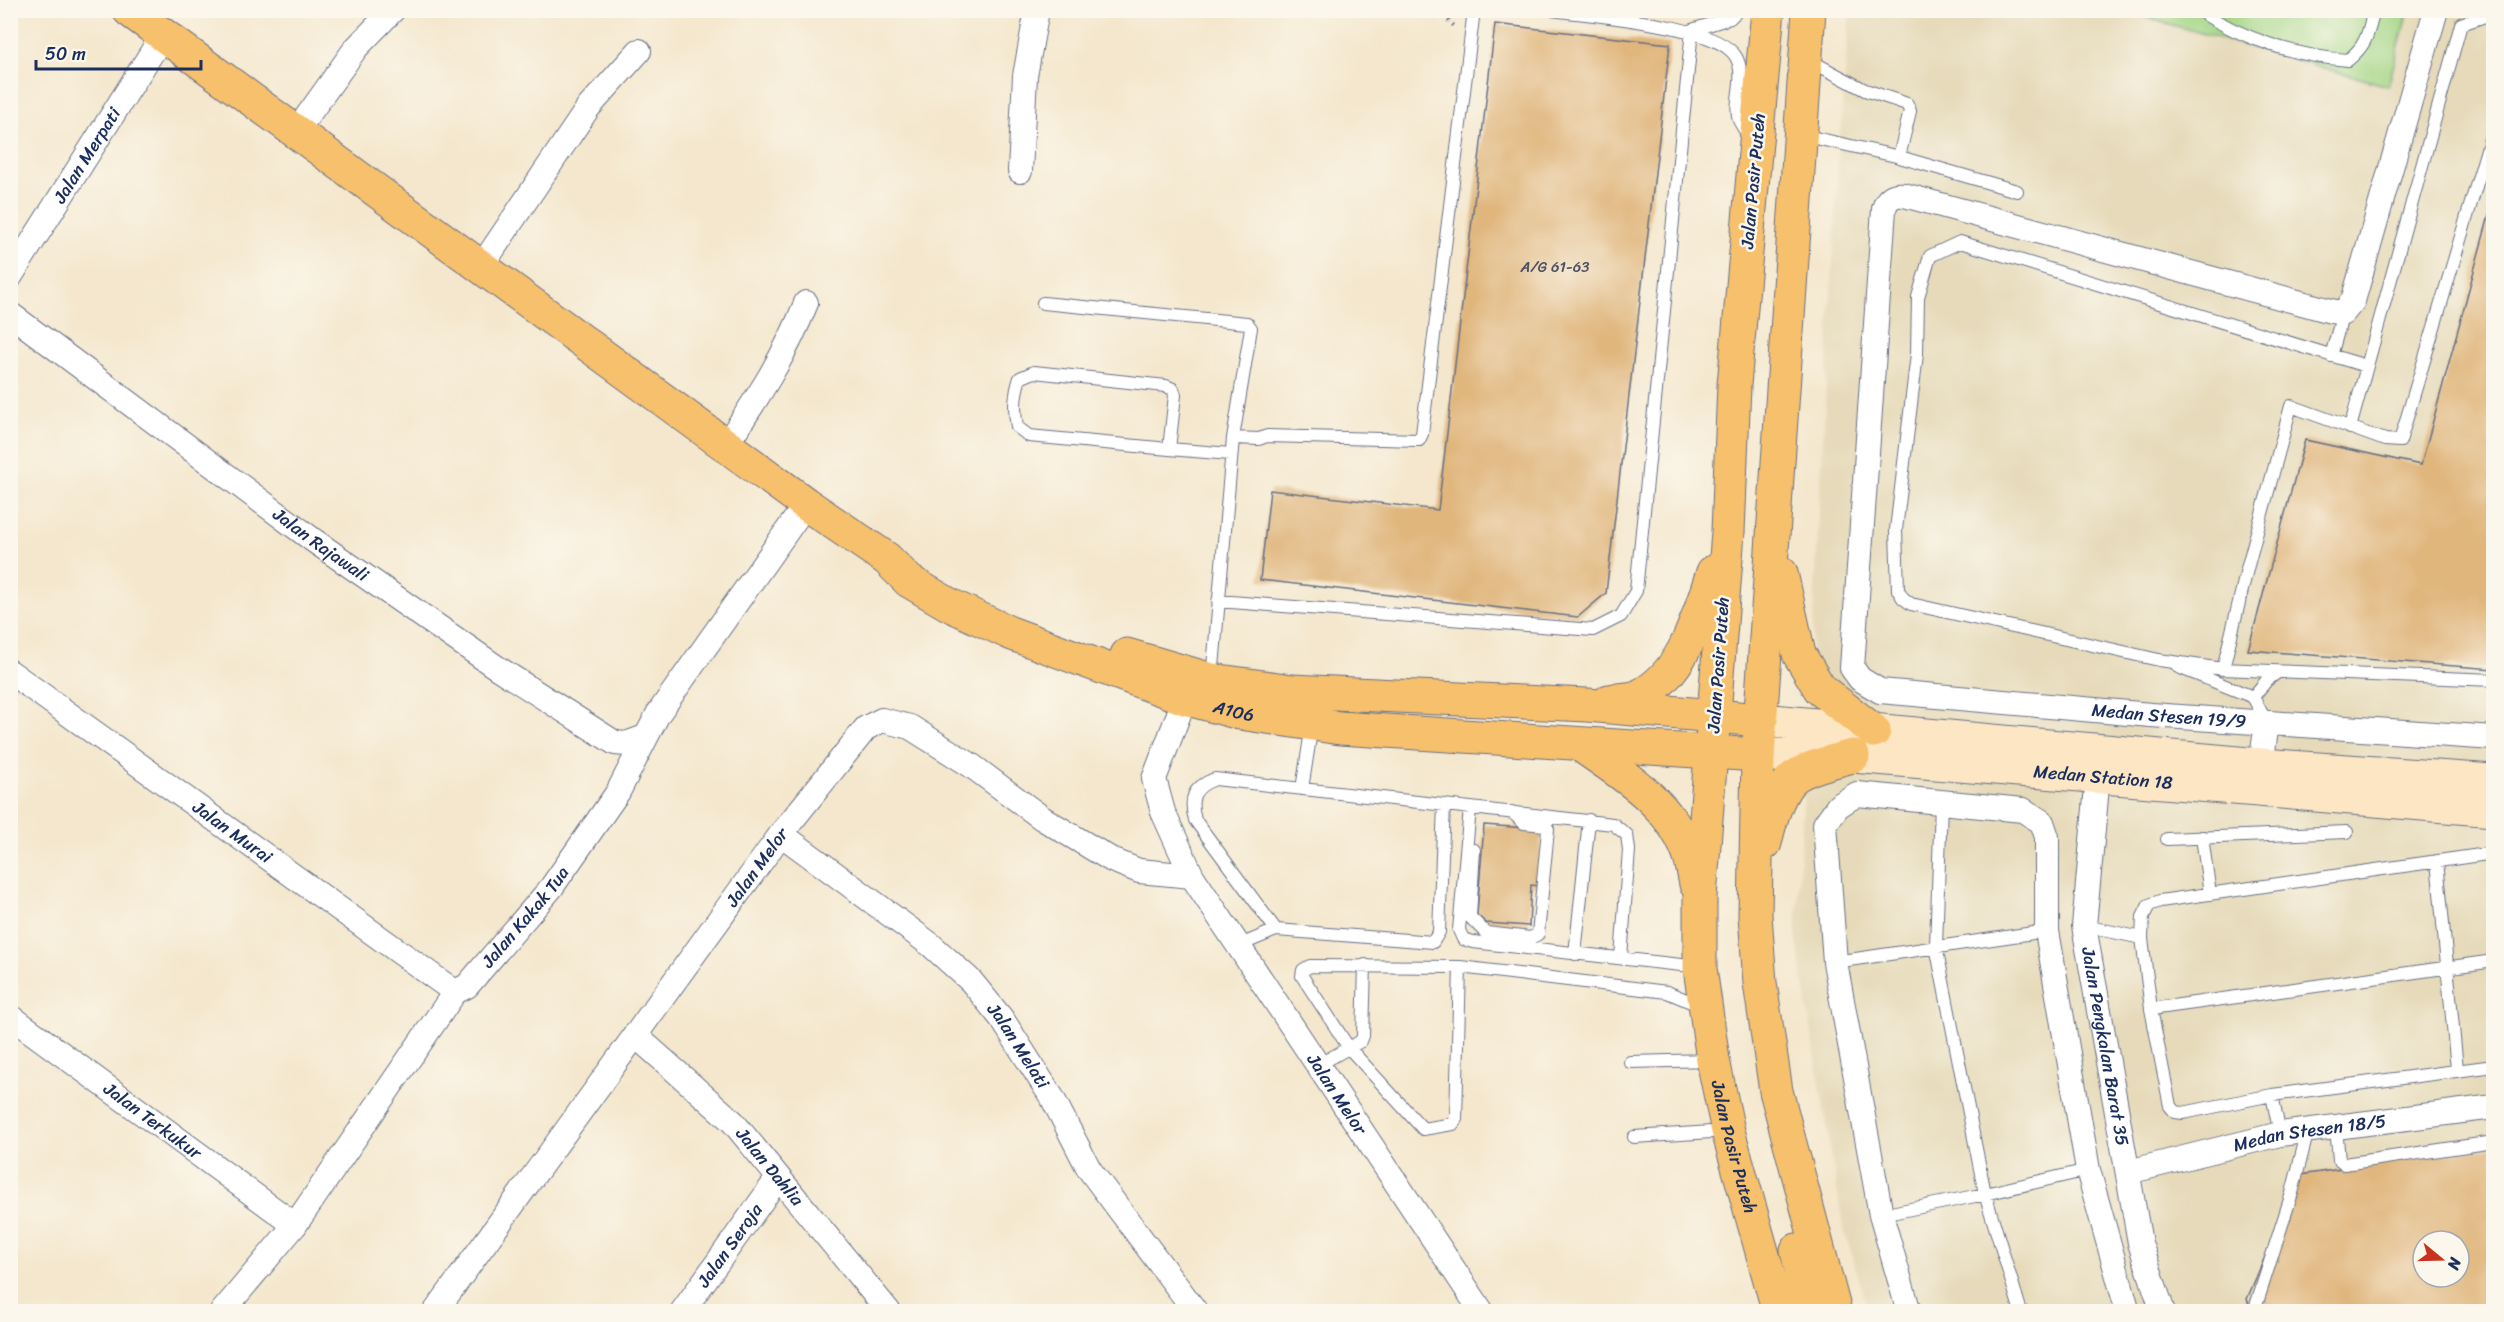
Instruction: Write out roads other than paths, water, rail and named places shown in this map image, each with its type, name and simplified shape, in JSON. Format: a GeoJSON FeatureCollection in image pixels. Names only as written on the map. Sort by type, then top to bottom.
{"type":"FeatureCollection","features":[{"type":"Feature","properties":{"kind":"main road","name":"A106"},"geometry":{"type":"LineString","coordinates":[[129,10],[724,446],[887,559],[915,569],[957,593],[1014,620],[1198,689],[1240,713],[1296,712]]}},
{"type":"Feature","properties":{"kind":"main road","name":"Jalan Pasir Puteh"},"geometry":{"type":"LineString","coordinates":[[1767,10],[1734,385],[1728,532],[1700,897],[1700,968],[1713,1059],[1728,1131],[1777,1307]]}},
{"type":"Feature","properties":{"kind":"main road"},"geometry":{"type":"LineString","coordinates":[[1809,10],[1758,755],[1754,880],[1760,983],[1793,1230],[1810,1311]]}},
{"type":"Feature","properties":{"kind":"main road"},"geometry":{"type":"LineString","coordinates":[[1296,712],[1587,705],[1641,696],[1674,668],[1694,628],[1728,532]]}},
{"type":"Feature","properties":{"kind":"main road"},"geometry":{"type":"LineString","coordinates":[[1773,537],[1799,654],[1820,689],[1874,731]]}},
{"type":"Feature","properties":{"kind":"main road","name":"Medan Station 18"},"geometry":{"type":"LineString","coordinates":[[1587,705],[1761,720]]}},
{"type":"Feature","properties":{"kind":"main road","name":"Medan Station 18"},"geometry":{"type":"LineString","coordinates":[[1296,712],[1580,745],[1758,755]]}},
{"type":"Feature","properties":{"kind":"main road"},"geometry":{"type":"LineString","coordinates":[[1580,745],[1638,785],[1668,817],[1688,851],[1700,897]]}},
{"type":"Feature","properties":{"kind":"main road"},"geometry":{"type":"LineString","coordinates":[[1754,880],[1770,821],[1790,781],[1819,765],[1853,756]]}},
{"type":"Feature","properties":{"kind":"main road"},"geometry":{"type":"LineString","coordinates":[[1776,1091],[1835,1311]]}},
{"type":"Feature","properties":{"kind":"street"},"geometry":{"type":"LineString","coordinates":[[296,132],[356,48],[393,10]]}},
{"type":"Feature","properties":{"kind":"street"},"geometry":{"type":"LineString","coordinates":[[1020,171],[1025,76],[1037,10]]}},
{"type":"Feature","properties":{"kind":"street"},"geometry":{"type":"LineString","coordinates":[[2343,313],[2353,302],[2436,10]]}},
{"type":"Feature","properties":{"kind":"street","name":"Jalan Merpati"},"geometry":{"type":"LineString","coordinates":[[10,277],[163,35]]}},
{"type":"Feature","properties":{"kind":"street"},"geometry":{"type":"LineString","coordinates":[[481,267],[588,108],[639,51]]}},
{"type":"Feature","properties":{"kind":"street","name":"Medan Stesen 19/9"},"geometry":{"type":"LineString","coordinates":[[2343,313],[1904,195],[1891,197],[1884,209],[1852,668],[1860,679],[1880,691],[2267,723],[2493,738]]}},
{"type":"Feature","properties":{"kind":"street"},"geometry":{"type":"LineString","coordinates":[[724,446],[756,401],[782,356],[806,303]]}},
{"type":"Feature","properties":{"kind":"street","name":"Jalan Rajawali"},"geometry":{"type":"LineString","coordinates":[[10,314],[313,540],[496,667],[615,743],[626,744],[645,737]]}},
{"type":"Feature","properties":{"kind":"street","name":"Jalan Kakak Tua"},"geometry":{"type":"LineString","coordinates":[[222,1311],[295,1225],[455,992],[467,986],[551,888],[618,792],[658,714],[806,504]]}},
{"type":"Feature","properties":{"kind":"street","name":"Jalan Murai"},"geometry":{"type":"LineString","coordinates":[[10,672],[455,992]]}},
{"type":"Feature","properties":{"kind":"street","name":"Jalan Melor"},"geometry":{"type":"LineString","coordinates":[[1198,689],[1154,779],[1163,812],[1192,876],[1482,1311]]}},
{"type":"Feature","properties":{"kind":"street","name":"Jalan Melor"},"geometry":{"type":"LineString","coordinates":[[435,1311],[781,834],[866,728],[882,720],[910,727],[972,766],[1042,818],[1112,860],[1139,871],[1192,876]]}},
{"type":"Feature","properties":{"kind":"street","name":"Medan Station 18"},"geometry":{"type":"LineString","coordinates":[[1761,720],[2261,765],[2493,781]]}},
{"type":"Feature","properties":{"kind":"street"},"geometry":{"type":"LineString","coordinates":[[2261,765],[2267,723]]}},
{"type":"Feature","properties":{"kind":"street","name":"Medan Station 18"},"geometry":{"type":"LineString","coordinates":[[1758,755],[1853,756],[2493,810]]}},
{"type":"Feature","properties":{"kind":"street","name":"Jalan Pengkalan Barat 35"},"geometry":{"type":"LineString","coordinates":[[2098,776],[2084,926],[2140,1243],[2163,1311]]}},
{"type":"Feature","properties":{"kind":"street"},"geometry":{"type":"LineString","coordinates":[[1909,1311],[1881,1215],[1835,962],[1825,824],[1838,806],[1857,794],[2023,810],[2042,822],[2047,837],[2047,931],[2088,1170],[2128,1311]]}},
{"type":"Feature","properties":{"kind":"street","name":"Jalan Melati"},"geometry":{"type":"LineString","coordinates":[[781,834],[931,945],[971,981],[1002,1019],[1046,1089],[1089,1169],[1196,1311]]}},
{"type":"Feature","properties":{"kind":"street"},"geometry":{"type":"LineString","coordinates":[[2047,931],[2084,926]]}},
{"type":"Feature","properties":{"kind":"street","name":"Jalan Terkukur"},"geometry":{"type":"LineString","coordinates":[[10,1016],[295,1225]]}},
{"type":"Feature","properties":{"kind":"street","name":"Jalan Dahlia"},"geometry":{"type":"LineString","coordinates":[[635,1035],[733,1122],[889,1311]]}},
{"type":"Feature","properties":{"kind":"street","name":"Medan Stesen 18/5"},"geometry":{"type":"LineString","coordinates":[[2128,1172],[2280,1134],[2493,1107]]}},
{"type":"Feature","properties":{"kind":"street","name":"Jalan Seroja"},"geometry":{"type":"LineString","coordinates":[[682,1311],[778,1178]]}},
{"type":"Feature","properties":{"kind":"lane"},"geometry":{"type":"LineString","coordinates":[[1233,438],[1259,439],[1267,436],[1419,440],[1425,410],[1474,10]]}},
{"type":"Feature","properties":{"kind":"lane"},"geometry":{"type":"LineString","coordinates":[[1553,10],[1692,30],[1729,49],[1737,57],[1740,73],[1738,119],[1756,150]]}},
{"type":"Feature","properties":{"kind":"lane"},"geometry":{"type":"LineString","coordinates":[[1692,30],[1730,18],[1738,10]]}},
{"type":"Feature","properties":{"kind":"lane"},"geometry":{"type":"LineString","coordinates":[[2198,10],[2214,21],[2256,39],[2325,58],[2348,60],[2361,50],[2374,10]]}},
{"type":"Feature","properties":{"kind":"lane"},"geometry":{"type":"LineString","coordinates":[[2350,428],[2461,24],[2488,15],[2493,17]]}},
{"type":"Feature","properties":{"kind":"lane"},"geometry":{"type":"LineString","coordinates":[[1218,601],[1593,630],[1621,616],[1636,591],[1692,30]]}},
{"type":"Feature","properties":{"kind":"lane"},"geometry":{"type":"LineString","coordinates":[[1806,59],[1848,82],[1910,106],[1900,153],[1896,156]]}},
{"type":"Feature","properties":{"kind":"lane"},"geometry":{"type":"LineString","coordinates":[[2223,669],[2247,569],[2292,406],[2385,440],[2400,441],[2493,126]]}},
{"type":"Feature","properties":{"kind":"lane"},"geometry":{"type":"LineString","coordinates":[[1801,135],[1896,156],[2017,191]]}},
{"type":"Feature","properties":{"kind":"lane"},"geometry":{"type":"LineString","coordinates":[[2366,366],[1960,242],[1930,256],[1918,297],[1917,354],[1896,530],[1898,590],[1911,604],[2159,660],[2223,669],[2493,681]]}},
{"type":"Feature","properties":{"kind":"lane"},"geometry":{"type":"LineString","coordinates":[[1043,303],[1247,323],[1251,327],[1231,454],[1218,601],[1198,689]]}},
{"type":"Feature","properties":{"kind":"lane"},"geometry":{"type":"LineString","coordinates":[[2331,356],[2343,313]]}},
{"type":"Feature","properties":{"kind":"lane"},"geometry":{"type":"LineString","coordinates":[[1169,449],[1175,395],[1173,389],[1166,386],[1034,372],[1020,378],[1014,411],[1017,428],[1029,436],[1169,449],[1231,454]]}},
{"type":"Feature","properties":{"kind":"lane"},"geometry":{"type":"LineString","coordinates":[[2159,660],[2253,697],[2267,723]]}},
{"type":"Feature","properties":{"kind":"lane"},"geometry":{"type":"LineString","coordinates":[[2253,697],[2267,680],[2278,672]]}},
{"type":"Feature","properties":{"kind":"lane"},"geometry":{"type":"LineString","coordinates":[[1296,712],[1302,789]]}},
{"type":"Feature","properties":{"kind":"lane"},"geometry":{"type":"LineString","coordinates":[[1276,930],[1195,820],[1191,807],[1194,795],[1202,784],[1215,779],[1613,824],[1627,835],[1629,850],[1622,958]]}},
{"type":"Feature","properties":{"kind":"lane"},"geometry":{"type":"LineString","coordinates":[[1941,803],[1936,946],[1985,1194],[2021,1311]]}},
{"type":"Feature","properties":{"kind":"lane"},"geometry":{"type":"LineString","coordinates":[[1238,946],[1276,930],[1433,942],[1439,932],[1444,805]]}},
{"type":"Feature","properties":{"kind":"lane"},"geometry":{"type":"LineString","coordinates":[[1470,808],[1459,930],[1463,939],[1700,968]]}},
{"type":"Feature","properties":{"kind":"lane"},"geometry":{"type":"LineString","coordinates":[[1468,836],[1475,846],[1470,917],[1486,933],[1531,938],[1538,934],[1548,829],[1545,825],[1524,823],[1512,812]]}},
{"type":"Feature","properties":{"kind":"lane"},"geometry":{"type":"LineString","coordinates":[[1575,954],[1589,820]]}},
{"type":"Feature","properties":{"kind":"lane"},"geometry":{"type":"LineString","coordinates":[[2167,839],[2347,832]]}},
{"type":"Feature","properties":{"kind":"lane"},"geometry":{"type":"LineString","coordinates":[[2202,837],[2210,894]]}},
{"type":"Feature","properties":{"kind":"lane"},"geometry":{"type":"LineString","coordinates":[[2493,853],[2160,901],[2149,905],[2144,917],[2142,938],[2151,1009],[2170,1106],[2175,1112],[2183,1113],[2272,1095],[2493,1066]]}},
{"type":"Feature","properties":{"kind":"lane"},"geometry":{"type":"LineString","coordinates":[[2437,861],[2457,1069]]}},
{"type":"Feature","properties":{"kind":"lane"},"geometry":{"type":"LineString","coordinates":[[2084,926],[2142,938]]}},
{"type":"Feature","properties":{"kind":"lane"},"geometry":{"type":"LineString","coordinates":[[1835,962],[2047,931]]}},
{"type":"Feature","properties":{"kind":"lane"},"geometry":{"type":"LineString","coordinates":[[2151,1009],[2493,961]]}},
{"type":"Feature","properties":{"kind":"lane"},"geometry":{"type":"LineString","coordinates":[[1318,1065],[1358,1044],[1363,1036],[1365,965]]}},
{"type":"Feature","properties":{"kind":"lane"},"geometry":{"type":"LineString","coordinates":[[1460,967],[1455,1122],[1426,1129],[1421,1128],[1349,1048],[1302,976],[1303,970],[1310,966],[1460,967],[1667,992],[1707,1009]]}},
{"type":"Feature","properties":{"kind":"lane"},"geometry":{"type":"LineString","coordinates":[[1630,1062],[1713,1059]]}},
{"type":"Feature","properties":{"kind":"lane"},"geometry":{"type":"LineString","coordinates":[[2272,1095],[2280,1134]]}},
{"type":"Feature","properties":{"kind":"lane"},"geometry":{"type":"LineString","coordinates":[[2336,1127],[2339,1160],[2344,1164],[2493,1142]]}},
{"type":"Feature","properties":{"kind":"lane"},"geometry":{"type":"LineString","coordinates":[[2254,1311],[2292,1193],[2308,1130]]}},
{"type":"Feature","properties":{"kind":"lane"},"geometry":{"type":"LineString","coordinates":[[1634,1137],[1728,1131]]}},
{"type":"Feature","properties":{"kind":"lane"},"geometry":{"type":"LineString","coordinates":[[1881,1215],[2088,1170]]}}]}
